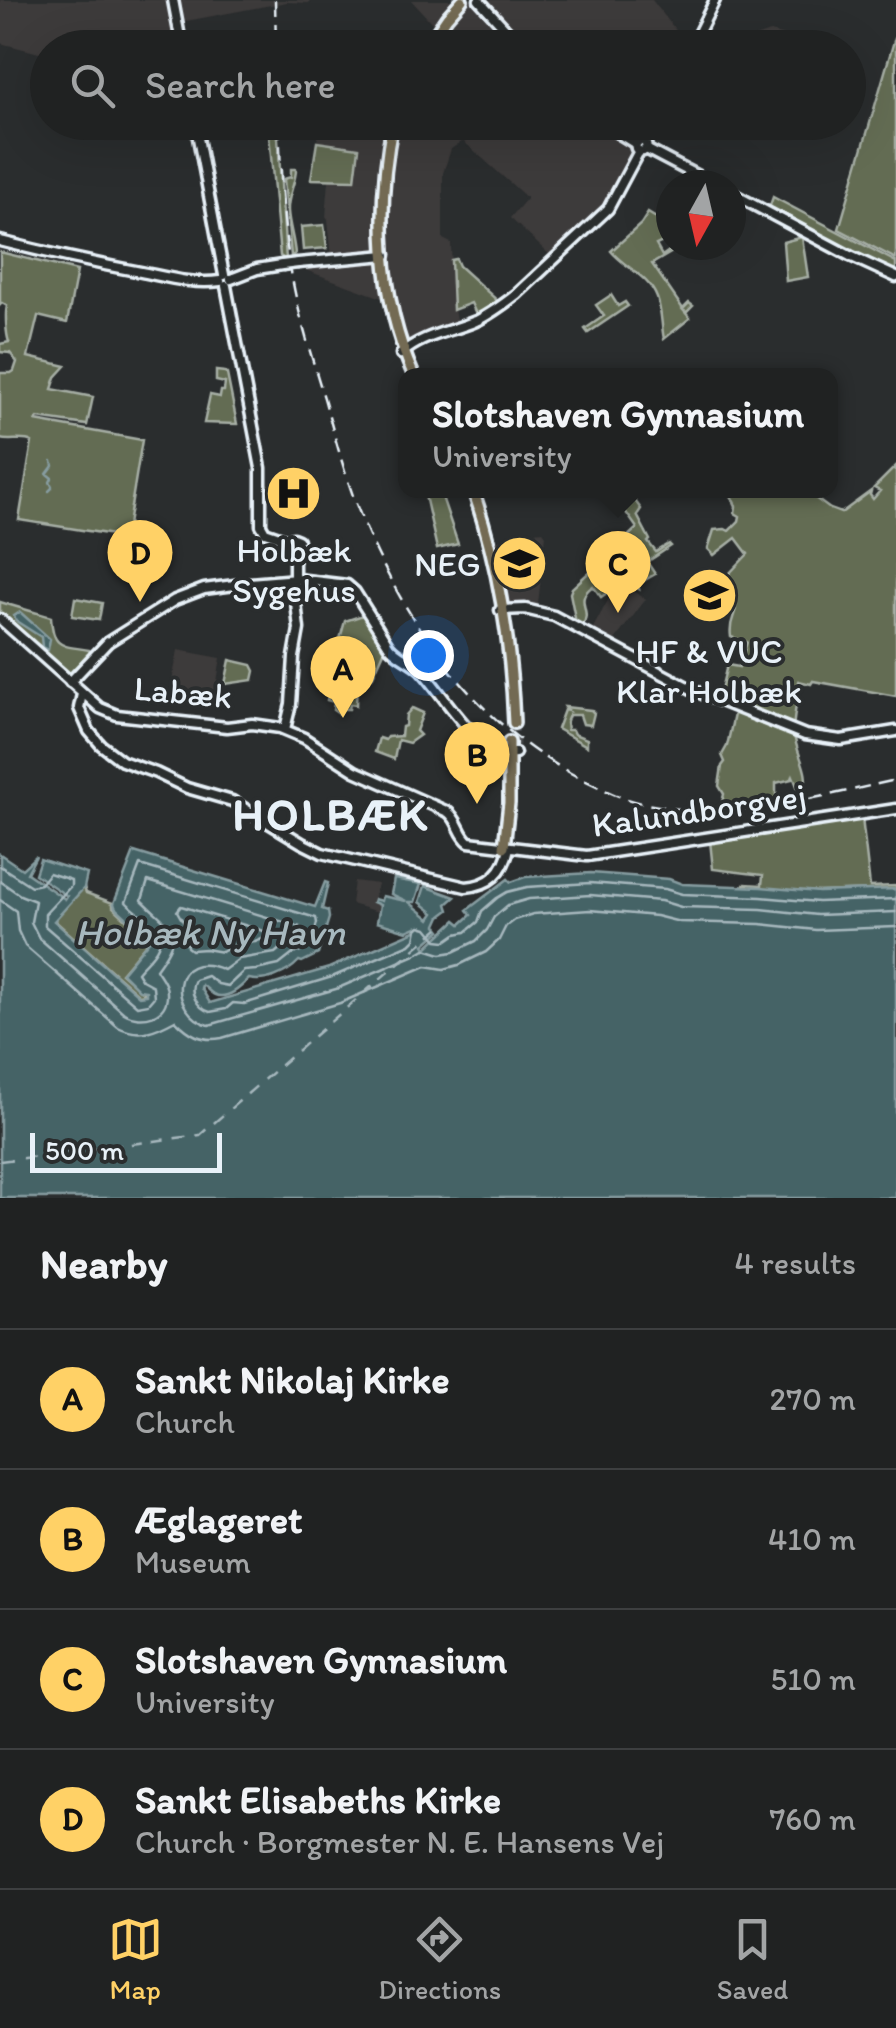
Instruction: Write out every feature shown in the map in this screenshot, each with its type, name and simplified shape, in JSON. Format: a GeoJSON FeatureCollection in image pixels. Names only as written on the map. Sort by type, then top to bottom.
{"type":"FeatureCollection","features":[{"type":"Feature","properties":{"kind":"main road"},"geometry":{"type":"LineString","coordinates":[[438,30],[461,0]]}},
{"type":"Feature","properties":{"kind":"main road"},"geometry":{"type":"LineString","coordinates":[[390,140],[383,192],[384,255],[402,353],[409,368]]}},
{"type":"Feature","properties":{"kind":"main road"},"geometry":{"type":"LineString","coordinates":[[473,498],[488,538],[510,651],[512,721]]}},
{"type":"Feature","properties":{"kind":"main road"},"geometry":{"type":"LineString","coordinates":[[507,848],[511,749]]}},
{"type":"Feature","properties":{"kind":"street"},"geometry":{"type":"LineString","coordinates":[[172,0],[178,30]]}},
{"type":"Feature","properties":{"kind":"street"},"geometry":{"type":"LineString","coordinates":[[479,0],[506,30]]}},
{"type":"Feature","properties":{"kind":"street"},"geometry":{"type":"LineString","coordinates":[[700,30],[716,0]]}},
{"type":"Feature","properties":{"kind":"street"},"geometry":{"type":"LineString","coordinates":[[199,140],[258,450],[262,479],[260,525],[268,534],[292,543],[300,629],[292,704],[285,730]]}},
{"type":"Feature","properties":{"kind":"street"},"geometry":{"type":"LineString","coordinates":[[631,140],[687,170]]}},
{"type":"Feature","properties":{"kind":"street"},"geometry":{"type":"LineString","coordinates":[[402,353],[426,338],[484,317],[517,294],[608,209],[644,140]]}},
{"type":"Feature","properties":{"kind":"street"},"geometry":{"type":"LineString","coordinates":[[746,201],[896,277]]}},
{"type":"Feature","properties":{"kind":"street"},"geometry":{"type":"LineString","coordinates":[[0,241],[198,282],[225,280],[282,264],[384,255]]}},
{"type":"Feature","properties":{"kind":"street"},"geometry":{"type":"LineString","coordinates":[[70,682],[114,635],[186,592],[215,585],[294,579],[344,584],[355,592],[392,650],[412,662],[467,724],[494,745],[511,749]]}},
{"type":"Feature","properties":{"kind":"street"},"geometry":{"type":"LineString","coordinates":[[501,610],[525,609],[553,616],[695,691],[805,736],[841,740],[896,730]]}},
{"type":"Feature","properties":{"kind":"street"},"geometry":{"type":"LineString","coordinates":[[0,619],[82,694],[79,708],[101,746],[122,761],[187,788],[232,801],[316,850],[466,887],[485,883],[500,870],[507,848]]}},
{"type":"Feature","properties":{"kind":"street","name":"Labæk"},"geometry":{"type":"LineString","coordinates":[[82,694],[114,714],[285,730]]}},
{"type":"Feature","properties":{"kind":"street","name":"Kalundborgvej"},"geometry":{"type":"LineString","coordinates":[[285,730],[355,770],[448,812],[468,842],[507,848],[593,855],[896,809]]}},
{"type":"Feature","properties":{"kind":"street"},"geometry":{"type":"LineString","coordinates":[[577,852],[593,855]]}},
{"type":"Feature","properties":{"kind":"shaded area"},"geometry":{"type":"Polygon","coordinates":[[[0,0],[310,0],[181,22],[179,30],[30,30],[30,51],[0,43],[0,0]]]}},
{"type":"Feature","properties":{"kind":"shaded area"},"geometry":{"type":"Polygon","coordinates":[[[411,0],[652,0],[676,30],[429,30],[433,24],[411,0]]]}},
{"type":"Feature","properties":{"kind":"shaded area"},"geometry":{"type":"Polygon","coordinates":[[[317,140],[640,140],[607,207],[552,257],[510,218],[527,198],[463,141],[451,149],[443,173],[443,239],[451,243],[457,324],[405,342],[393,302],[297,267],[332,258],[326,216],[329,180],[355,179],[359,149],[317,140]]]}},
{"type":"Feature","properties":{"kind":"shaded area","name":"NEG"},"geometry":{"type":"Polygon","coordinates":[[[543,531],[546,535],[538,604],[510,606],[506,603],[493,542],[543,531]]]}},
{"type":"Feature","properties":{"kind":"shaded area"},"geometry":{"type":"Polygon","coordinates":[[[621,584],[646,599],[615,640],[593,628],[621,584]]]}},
{"type":"Feature","properties":{"kind":"shaded area"},"geometry":{"type":"Polygon","coordinates":[[[178,650],[221,658],[215,693],[171,687],[178,650]]]}},
{"type":"Feature","properties":{"kind":"shaded area"},"geometry":{"type":"Polygon","coordinates":[[[354,881],[378,884],[372,902],[379,905],[378,912],[351,904],[354,881]]]}},
{"type":"Feature","properties":{"kind":"green space"},"geometry":{"type":"Polygon","coordinates":[[[896,34],[896,259],[839,229],[896,34]]]}},
{"type":"Feature","properties":{"kind":"green space"},"geometry":{"type":"Polygon","coordinates":[[[270,140],[278,140],[286,260],[280,256],[270,140]]]}},
{"type":"Feature","properties":{"kind":"green space"},"geometry":{"type":"Polygon","coordinates":[[[317,142],[359,148],[355,180],[311,179],[317,142]]]}},
{"type":"Feature","properties":{"kind":"green space"},"geometry":{"type":"Polygon","coordinates":[[[291,169],[296,169],[288,205],[295,254],[291,256],[284,179],[291,177],[291,169]]]}},
{"type":"Feature","properties":{"kind":"green space"},"geometry":{"type":"Polygon","coordinates":[[[773,197],[896,262],[896,273],[768,211],[773,197]]]}},
{"type":"Feature","properties":{"kind":"green space"},"geometry":{"type":"Polygon","coordinates":[[[648,213],[656,218],[659,260],[652,264],[683,309],[689,303],[693,306],[684,311],[690,318],[664,339],[653,290],[611,251],[648,213]]]}},
{"type":"Feature","properties":{"kind":"green space"},"geometry":{"type":"Polygon","coordinates":[[[324,225],[327,248],[303,250],[301,227],[324,225]]]}},
{"type":"Feature","properties":{"kind":"green space"},"geometry":{"type":"Polygon","coordinates":[[[802,237],[808,277],[786,281],[783,242],[802,237]]]}},
{"type":"Feature","properties":{"kind":"green space"},"geometry":{"type":"Polygon","coordinates":[[[0,252],[77,271],[67,323],[38,316],[28,357],[66,366],[52,389],[93,397],[87,425],[38,418],[36,421],[142,440],[126,537],[19,520],[32,442],[0,439],[0,373],[11,373],[17,362],[10,353],[0,352],[0,344],[9,342],[7,306],[0,305],[0,252]]]}},
{"type":"Feature","properties":{"kind":"green space"},"geometry":{"type":"Polygon","coordinates":[[[456,259],[500,303],[477,316],[471,303],[453,310],[451,260],[456,259]]]}},
{"type":"Feature","properties":{"kind":"green space"},"geometry":{"type":"Polygon","coordinates":[[[611,295],[618,306],[625,302],[628,306],[588,333],[585,329],[604,316],[596,305],[611,295]]]}},
{"type":"Feature","properties":{"kind":"green space"},"geometry":{"type":"Polygon","coordinates":[[[216,371],[227,374],[237,424],[204,423],[210,395],[220,397],[224,391],[225,383],[216,381],[216,371]]]}},
{"type":"Feature","properties":{"kind":"green space"},"geometry":{"type":"Polygon","coordinates":[[[896,466],[896,696],[799,681],[793,728],[719,698],[727,665],[739,667],[747,642],[731,637],[736,607],[725,578],[748,554],[736,538],[714,555],[708,549],[714,530],[729,531],[739,521],[732,498],[815,498],[841,513],[871,491],[873,499],[880,491],[874,488],[896,466]]]}},
{"type":"Feature","properties":{"kind":"green space"},"geometry":{"type":"Polygon","coordinates":[[[426,498],[442,498],[458,544],[437,549],[426,498]]]}},
{"type":"Feature","properties":{"kind":"green space"},"geometry":{"type":"Polygon","coordinates":[[[616,498],[633,498],[641,509],[637,515],[648,542],[656,552],[671,546],[647,562],[655,574],[638,584],[639,589],[625,581],[601,597],[593,586],[584,596],[585,620],[582,626],[576,623],[572,588],[637,528],[616,498]]]}},
{"type":"Feature","properties":{"kind":"green space"},"geometry":{"type":"Polygon","coordinates":[[[75,598],[102,603],[99,620],[72,616],[75,598]]]}},
{"type":"Feature","properties":{"kind":"green space"},"geometry":{"type":"Polygon","coordinates":[[[0,602],[51,617],[57,641],[89,650],[90,654],[67,675],[0,614],[0,602]]]}},
{"type":"Feature","properties":{"kind":"green space"},"geometry":{"type":"Polygon","coordinates":[[[363,615],[386,647],[372,678],[332,668],[345,621],[363,615]]]}},
{"type":"Feature","properties":{"kind":"green space"},"geometry":{"type":"Polygon","coordinates":[[[230,660],[252,665],[253,680],[225,684],[230,660]]]}},
{"type":"Feature","properties":{"kind":"green space"},"geometry":{"type":"Polygon","coordinates":[[[339,676],[357,681],[356,705],[350,704],[349,709],[339,714],[333,710],[334,702],[327,700],[329,689],[336,689],[339,676]]]}},
{"type":"Feature","properties":{"kind":"green space"},"geometry":{"type":"Polygon","coordinates":[[[565,707],[594,713],[591,725],[583,724],[580,715],[569,715],[566,723],[567,730],[587,739],[587,746],[557,729],[564,710],[568,711],[565,707]]]}},
{"type":"Feature","properties":{"kind":"green space"},"geometry":{"type":"Polygon","coordinates":[[[412,708],[423,713],[416,731],[420,735],[409,743],[398,740],[394,759],[375,752],[379,738],[401,736],[406,715],[412,708]]]}},
{"type":"Feature","properties":{"kind":"green space"},"geometry":{"type":"Polygon","coordinates":[[[735,710],[794,734],[805,771],[804,793],[799,791],[793,776],[776,783],[776,799],[721,807],[724,794],[719,786],[725,762],[722,755],[735,710]]]}},
{"type":"Feature","properties":{"kind":"green space"},"geometry":{"type":"Polygon","coordinates":[[[862,818],[870,887],[896,889],[819,892],[741,887],[762,885],[763,875],[713,869],[710,841],[862,818]]]}},
{"type":"Feature","properties":{"kind":"green space"},"geometry":{"type":"Polygon","coordinates":[[[84,887],[86,893],[113,903],[149,940],[121,973],[145,994],[139,995],[54,920],[84,887]]]}},
{"type":"Feature","properties":{"kind":"water"},"geometry":{"type":"Polygon","coordinates":[[[20,612],[50,639],[48,650],[42,647],[41,637],[16,621],[14,616],[20,612]]]}},
{"type":"Feature","properties":{"kind":"water","name":"Holbæk Ny Havn"},"geometry":{"type":"Polygon","coordinates":[[[134,852],[315,907],[325,882],[328,883],[322,909],[328,911],[329,918],[318,954],[276,976],[249,979],[225,996],[215,995],[202,985],[210,1003],[329,968],[415,931],[416,927],[407,931],[377,922],[380,905],[374,899],[381,901],[382,896],[406,901],[391,894],[394,879],[421,884],[415,902],[409,902],[430,919],[434,913],[420,902],[425,886],[455,897],[437,925],[441,930],[424,945],[426,948],[456,920],[461,924],[471,915],[467,910],[508,879],[511,882],[525,877],[591,873],[669,879],[682,884],[819,892],[896,889],[896,1198],[0,1198],[0,854],[22,869],[36,856],[27,873],[65,899],[67,896],[35,874],[40,859],[87,874],[84,888],[54,921],[139,996],[146,995],[146,991],[139,990],[122,973],[150,939],[114,903],[134,852]]]}},
{"type":"Feature","properties":{"kind":"waterway"},"geometry":{"type":"LineString","coordinates":[[52,461],[47,474],[52,478],[52,486]]}},
{"type":"Feature","properties":{"kind":"waterway"},"geometry":{"type":"LineString","coordinates":[[49,491],[52,488]]}},
{"type":"Feature","properties":{"kind":"ferry route"},"geometry":{"type":"LineString","coordinates":[[0,1161],[200,1135],[440,927]]}},
{"type":"Feature","properties":{"kind":"tunnel"},"geometry":{"type":"LineString","coordinates":[[514,723],[515,746]]}},
{"type":"Feature","properties":{"kind":"railway"},"geometry":{"type":"LineString","coordinates":[[275,0],[276,30]]}},
{"type":"Feature","properties":{"kind":"railway"},"geometry":{"type":"LineString","coordinates":[[280,140],[293,283],[360,514],[401,598],[426,637],[485,709],[558,766],[621,797],[667,807],[700,810],[766,806],[896,780]]}},
{"type":"Feature","properties":{"kind":"place","name":"Holbæk Sygehus"},"geometry":{"type":"Point","coordinates":[294,494]}},
{"type":"Feature","properties":{"kind":"place","name":"NEG"},"geometry":{"type":"Point","coordinates":[520,564]}},
{"type":"Feature","properties":{"kind":"place","name":"HF & VUC Klar Holbæk"},"geometry":{"type":"Point","coordinates":[709,595]}},
{"type":"Feature","properties":{"kind":"place","name":"Sankt Elisabeths Kirke"},"geometry":{"type":"Point","coordinates":[140,602]}},
{"type":"Feature","properties":{"kind":"place","name":"Slotshaven Gynnasium"},"geometry":{"type":"Point","coordinates":[618,613]}},
{"type":"Feature","properties":{"kind":"place","name":"Sankt Nikolaj Kirke"},"geometry":{"type":"Point","coordinates":[343,718]}},
{"type":"Feature","properties":{"kind":"place","name":"Æglageret"},"geometry":{"type":"Point","coordinates":[477,804]}},
{"type":"Feature","properties":{"kind":"district","name":"HOLBÆK"},"geometry":{"type":"Point","coordinates":[331,814]}}]}
